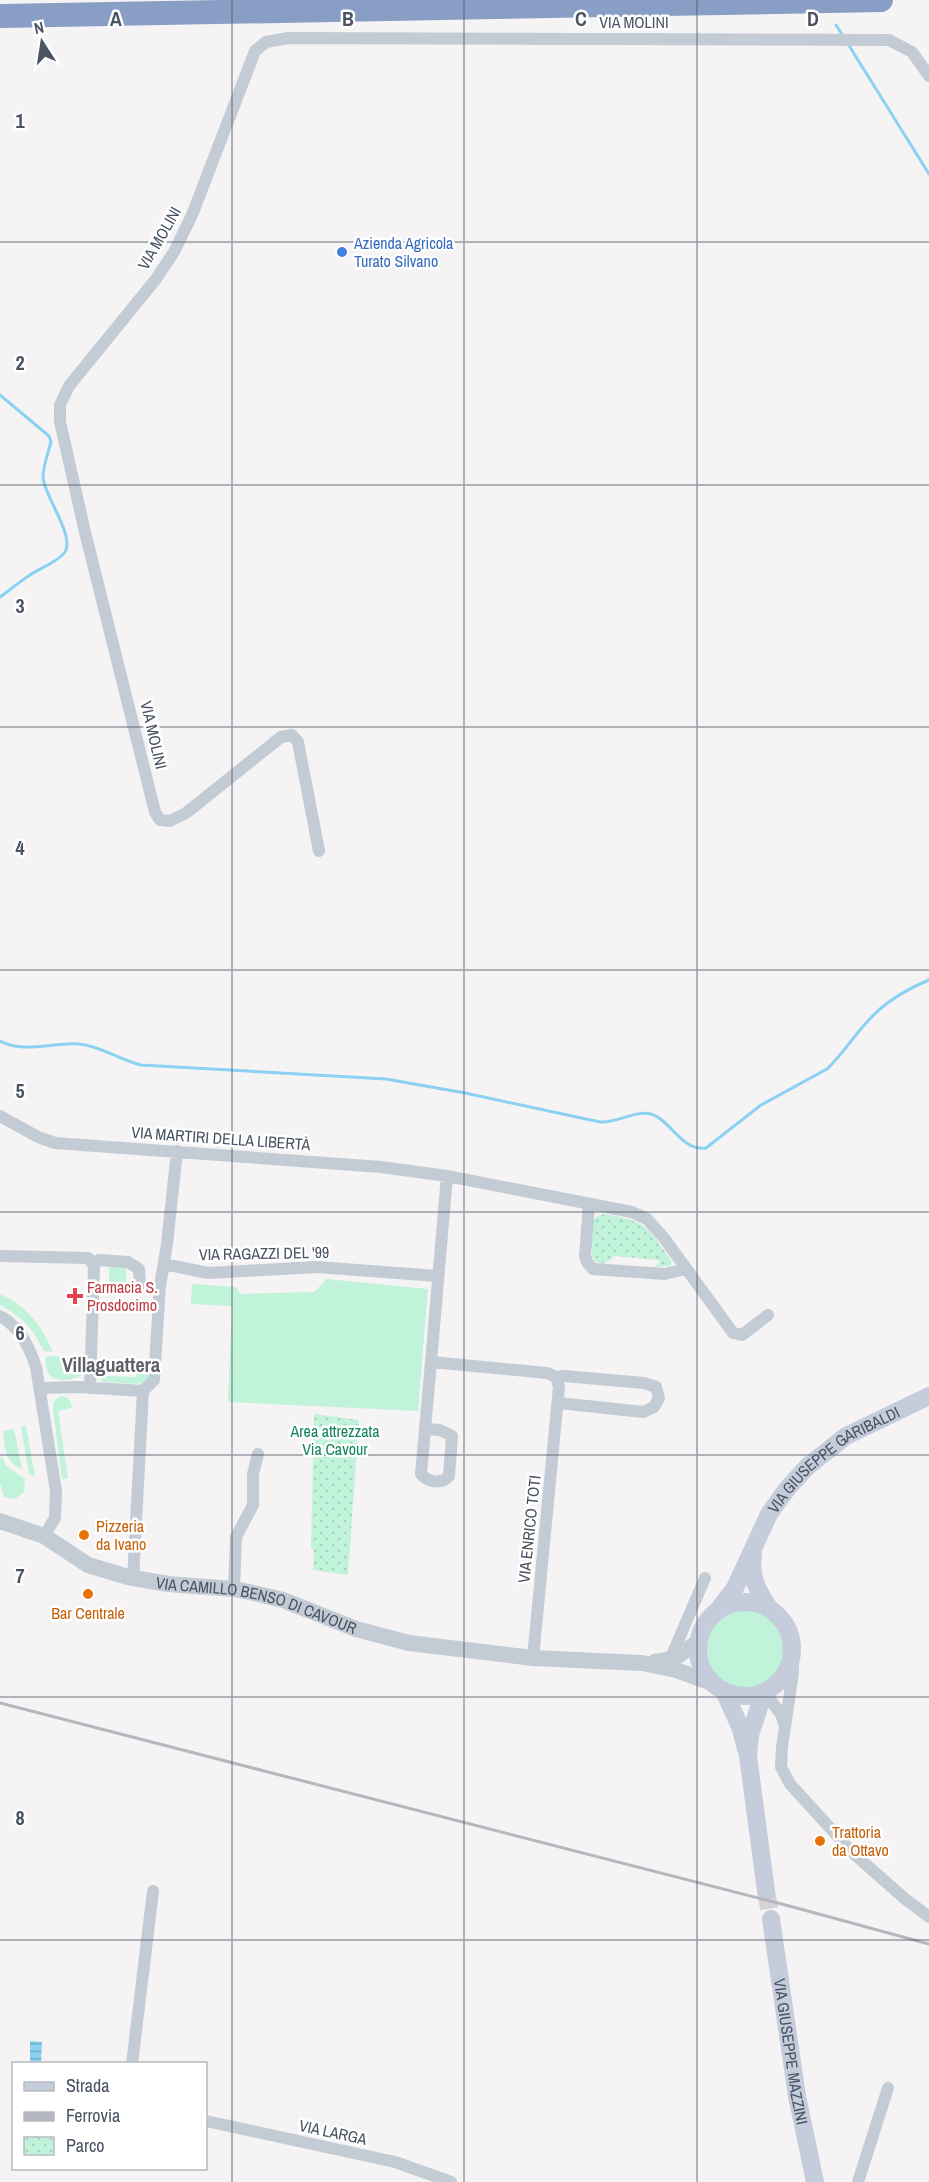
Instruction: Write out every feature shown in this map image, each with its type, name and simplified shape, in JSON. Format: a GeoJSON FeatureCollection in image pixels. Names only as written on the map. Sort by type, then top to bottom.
{"type":"FeatureCollection","features":[{"type":"Feature","properties":{"kind":"highway"},"geometry":{"type":"LineString","coordinates":[[0,16],[881,0]]}},
{"type":"Feature","properties":{"kind":"main road","name":"VIA GIUSEPPE GARIBALDI"},"geometry":{"type":"LineString","coordinates":[[719,1609],[735,1588],[755,1542],[787,1489],[826,1451],[846,1436],[929,1396]]}},
{"type":"Feature","properties":{"kind":"main road","name":"VIA GIUSEPPE GARIBALDI"},"geometry":{"type":"LineString","coordinates":[[755,1542],[752,1575],[769,1608]]}},
{"type":"Feature","properties":{"kind":"main road"},"geometry":{"type":"LineString","coordinates":[[718,1687],[744,1696],[764,1692],[775,1686],[783,1676],[792,1653],[791,1640],[787,1627],[769,1608],[744,1601],[719,1609],[709,1618],[698,1642],[698,1657],[703,1671],[718,1687],[741,1729],[748,1756],[766,1891]]}},
{"type":"Feature","properties":{"kind":"main road"},"geometry":{"type":"LineString","coordinates":[[748,1756],[750,1735],[764,1692]]}},
{"type":"Feature","properties":{"kind":"main road","name":"VIA GIUSEPPE MAZZINI"},"geometry":{"type":"LineString","coordinates":[[771,1920],[797,2096],[815,2182]]}},
{"type":"Feature","properties":{"kind":"street","name":"VIA MOLINI"},"geometry":{"type":"LineString","coordinates":[[318,851],[298,742],[292,735],[281,737],[186,813],[170,821],[160,820],[155,812],[60,422],[60,405],[69,386],[156,279],[174,252],[192,215],[255,51],[266,42],[288,38],[888,40],[912,52],[929,76]]}},
{"type":"Feature","properties":{"kind":"street","name":"VIA MARTIRI DELLA LIBERTÀ"},"geometry":{"type":"LineString","coordinates":[[0,1116],[38,1137],[56,1143],[381,1167],[447,1176],[632,1212],[647,1219],[664,1238],[733,1333],[742,1335],[768,1315]]}},
{"type":"Feature","properties":{"kind":"street"},"geometry":{"type":"LineString","coordinates":[[134,1578],[143,1391],[154,1380],[159,1293],[177,1151]]}},
{"type":"Feature","properties":{"kind":"street"},"geometry":{"type":"LineString","coordinates":[[425,1429],[447,1176]]}},
{"type":"Feature","properties":{"kind":"street"},"geometry":{"type":"LineString","coordinates":[[589,1204],[585,1256],[593,1269],[665,1274],[686,1269]]}},
{"type":"Feature","properties":{"kind":"street"},"geometry":{"type":"LineString","coordinates":[[0,1256],[88,1258],[94,1265],[90,1388]]}},
{"type":"Feature","properties":{"kind":"street"},"geometry":{"type":"LineString","coordinates":[[94,1265],[99,1260],[128,1262],[139,1269],[140,1288]]}},
{"type":"Feature","properties":{"kind":"street","name":"VIA RAGAZZI DEL '99"},"geometry":{"type":"LineString","coordinates":[[164,1264],[208,1273],[310,1267],[437,1276]]}},
{"type":"Feature","properties":{"kind":"street"},"geometry":{"type":"LineString","coordinates":[[0,1316],[5,1318],[21,1335],[31,1350],[40,1388],[56,1491],[55,1518],[44,1536]]}},
{"type":"Feature","properties":{"kind":"street"},"geometry":{"type":"LineString","coordinates":[[430,1362],[547,1373],[556,1377],[644,1383],[656,1387],[659,1398],[654,1407],[643,1412],[559,1403]]}},
{"type":"Feature","properties":{"kind":"street","name":"VIA ENRICO TOTI"},"geometry":{"type":"LineString","coordinates":[[533,1658],[559,1403],[559,1387],[556,1377]]}},
{"type":"Feature","properties":{"kind":"street"},"geometry":{"type":"LineString","coordinates":[[40,1388],[143,1391]]}},
{"type":"Feature","properties":{"kind":"street"},"geometry":{"type":"LineString","coordinates":[[234,1589],[236,1537],[253,1505],[254,1474],[258,1454]]}},
{"type":"Feature","properties":{"kind":"street","name":"VIA CAMILLO BENSO DI CAVOUR"},"geometry":{"type":"LineString","coordinates":[[0,1521],[44,1536],[88,1565],[134,1578],[168,1584],[234,1589],[284,1600],[356,1629],[409,1643],[533,1658],[669,1664]]}},
{"type":"Feature","properties":{"kind":"street"},"geometry":{"type":"LineString","coordinates":[[669,1664],[705,1578]]}},
{"type":"Feature","properties":{"kind":"street"},"geometry":{"type":"LineString","coordinates":[[669,1664],[698,1642]]}},
{"type":"Feature","properties":{"kind":"street"},"geometry":{"type":"LineString","coordinates":[[792,1653],[793,1672],[784,1724],[782,1767],[790,1784],[853,1853],[929,1917]]}},
{"type":"Feature","properties":{"kind":"street"},"geometry":{"type":"LineString","coordinates":[[669,1664],[718,1687]]}},
{"type":"Feature","properties":{"kind":"street"},"geometry":{"type":"LineString","coordinates":[[764,1692],[781,1714],[784,1724]]}},
{"type":"Feature","properties":{"kind":"street"},"geometry":{"type":"LineString","coordinates":[[755,1720],[762,1714],[772,1713],[784,1724]]}},
{"type":"Feature","properties":{"kind":"street"},"geometry":{"type":"LineString","coordinates":[[132,2062],[153,1891]]}},
{"type":"Feature","properties":{"kind":"street"},"geometry":{"type":"LineString","coordinates":[[858,2182],[888,2088]]}},
{"type":"Feature","properties":{"kind":"street","name":"VIA LARGA"},"geometry":{"type":"LineString","coordinates":[[207,2121],[395,2162],[451,2182]]}},
{"type":"Feature","properties":{"kind":"green space"},"geometry":{"type":"Polygon","coordinates":[[[604,1214],[630,1219],[646,1228],[672,1262],[670,1266],[655,1267],[660,1262],[658,1260],[615,1256],[603,1263],[595,1260],[592,1257],[593,1221],[604,1214]]]}},
{"type":"Feature","properties":{"kind":"green space"},"geometry":{"type":"Polygon","coordinates":[[[109,1264],[126,1264],[126,1285],[109,1284],[109,1264]]]}},
{"type":"Feature","properties":{"kind":"green space"},"geometry":{"type":"Polygon","coordinates":[[[327,1279],[428,1289],[418,1411],[228,1402],[232,1306],[191,1304],[192,1284],[236,1287],[240,1294],[314,1292],[327,1279]]]}},
{"type":"Feature","properties":{"kind":"green space"},"geometry":{"type":"Polygon","coordinates":[[[0,1294],[18,1304],[39,1325],[53,1352],[44,1351],[26,1324],[0,1305],[0,1294]]]}},
{"type":"Feature","properties":{"kind":"green space"},"geometry":{"type":"Polygon","coordinates":[[[48,1356],[78,1357],[78,1370],[83,1371],[82,1375],[65,1380],[52,1377],[46,1366],[45,1359],[48,1356]]]}},
{"type":"Feature","properties":{"kind":"green space"},"geometry":{"type":"Polygon","coordinates":[[[97,1367],[105,1367],[105,1376],[136,1377],[137,1368],[148,1368],[148,1377],[144,1383],[138,1384],[104,1382],[100,1380],[97,1367]]]}},
{"type":"Feature","properties":{"kind":"green space"},"geometry":{"type":"Polygon","coordinates":[[[61,1396],[70,1400],[72,1408],[58,1411],[68,1478],[62,1479],[53,1408],[54,1401],[61,1396]]]}},
{"type":"Feature","properties":{"kind":"green space","name":"Area attrezzata Via Cavour"},"geometry":{"type":"Polygon","coordinates":[[[314,1414],[359,1420],[348,1575],[313,1570],[314,1550],[311,1549],[314,1414]]]}},
{"type":"Feature","properties":{"kind":"green space"},"geometry":{"type":"Polygon","coordinates":[[[26,1426],[35,1477],[29,1474],[21,1427],[26,1426]]]}},
{"type":"Feature","properties":{"kind":"green space"},"geometry":{"type":"Polygon","coordinates":[[[14,1429],[22,1469],[12,1462],[6,1449],[3,1431],[14,1429]]]}},
{"type":"Feature","properties":{"kind":"green space"},"geometry":{"type":"Polygon","coordinates":[[[2,1457],[6,1466],[25,1479],[24,1492],[15,1499],[4,1497],[0,1483],[0,1458],[2,1457]]]}},
{"type":"Feature","properties":{"kind":"green space"},"geometry":{"type":"Polygon","coordinates":[[[745,1609],[760,1612],[773,1621],[782,1634],[785,1649],[782,1664],[773,1677],[760,1686],[745,1689],[730,1686],[717,1677],[708,1664],[705,1649],[708,1634],[717,1621],[730,1612],[745,1609]]]}},
{"type":"Feature","properties":{"kind":"water"},"geometry":{"type":"Polygon","coordinates":[[[30,2041],[42,2042],[41,2062],[30,2062],[30,2041]]]}},
{"type":"Feature","properties":{"kind":"waterway"},"geometry":{"type":"LineString","coordinates":[[836,25],[843,36]]}},
{"type":"Feature","properties":{"kind":"waterway"},"geometry":{"type":"LineString","coordinates":[[848,44],[929,174]]}},
{"type":"Feature","properties":{"kind":"waterway"},"geometry":{"type":"LineString","coordinates":[[0,395],[49,436],[51,442],[43,478],[63,527],[67,545],[65,552],[58,559],[30,575],[0,597]]}},
{"type":"Feature","properties":{"kind":"waterway"},"geometry":{"type":"LineString","coordinates":[[0,1041],[19,1047],[87,1045],[141,1065],[386,1079],[465,1093],[600,1122],[645,1113],[658,1117],[690,1145],[706,1148],[761,1105],[827,1069],[880,1008],[903,992],[929,980]]}},
{"type":"Feature","properties":{"kind":"tunnel"},"geometry":{"type":"LineString","coordinates":[[766,1891],[771,1919]]}},
{"type":"Feature","properties":{"kind":"railway"},"geometry":{"type":"LineString","coordinates":[[0,1703],[929,1944]]}},
{"type":"Feature","properties":{"kind":"place","name":"Azienda Agricola Turato Silvano"},"geometry":{"type":"Point","coordinates":[342,252]}},
{"type":"Feature","properties":{"kind":"place","name":"Farmacia S. Prosdocimo"},"geometry":{"type":"Point","coordinates":[75,1296]}},
{"type":"Feature","properties":{"kind":"place","name":"Pizzeria da Ivano"},"geometry":{"type":"Point","coordinates":[84,1535]}},
{"type":"Feature","properties":{"kind":"place","name":"Bar Centrale"},"geometry":{"type":"Point","coordinates":[88,1594]}},
{"type":"Feature","properties":{"kind":"place","name":"Trattoria da Ottavo"},"geometry":{"type":"Point","coordinates":[820,1841]}},
{"type":"Feature","properties":{"kind":"district","name":"Villaguattera"},"geometry":{"type":"Point","coordinates":[111,1364]}}]}
